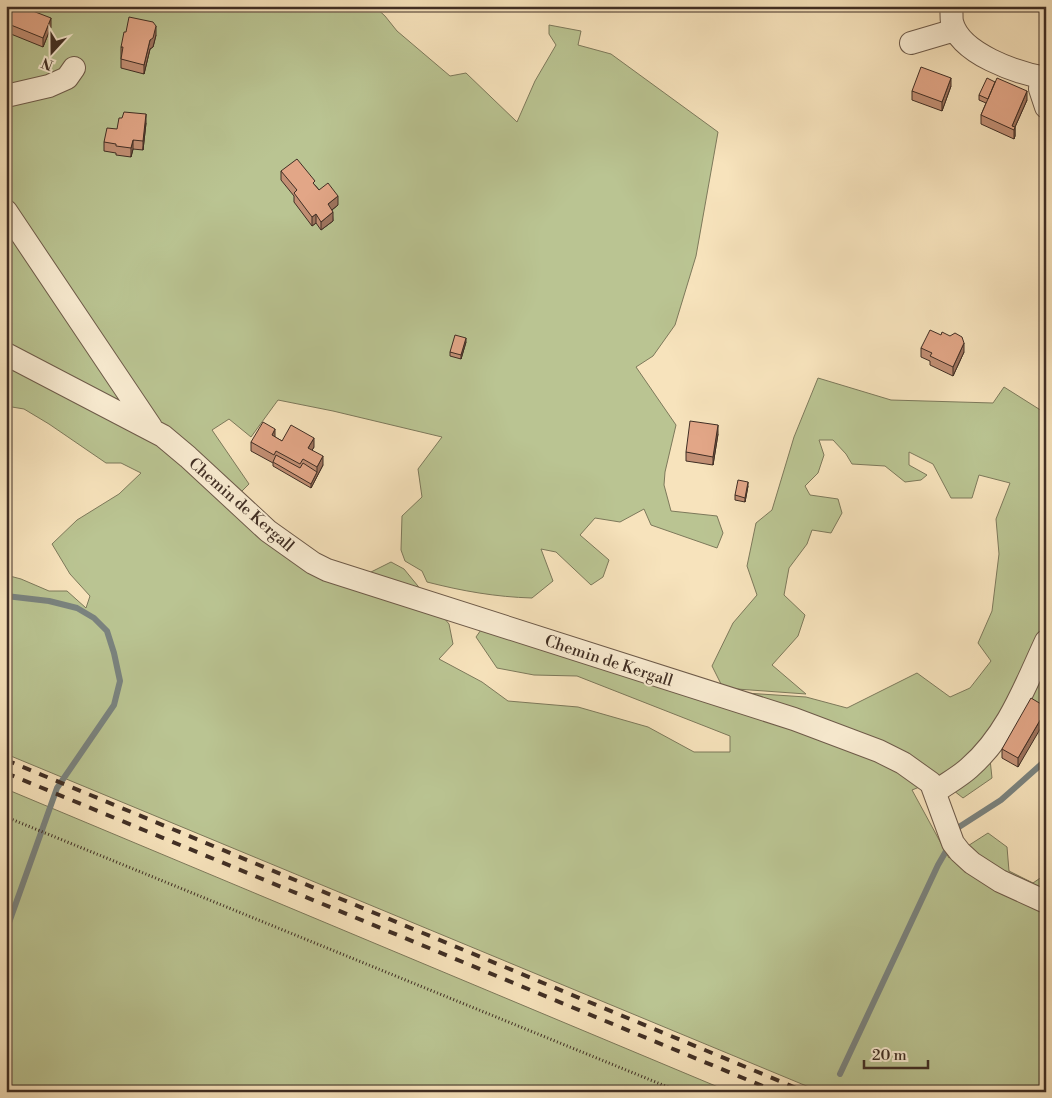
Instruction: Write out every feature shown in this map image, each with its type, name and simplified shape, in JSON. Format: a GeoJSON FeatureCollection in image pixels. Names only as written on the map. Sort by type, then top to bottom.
{"type":"FeatureCollection","features":[{"type":"Feature","properties":{"kind":"street"},"geometry":{"type":"LineString","coordinates":[[951,6],[955,30],[966,44],[983,56],[1004,65],[1043,77],[1040,89],[1046,107]]}},
{"type":"Feature","properties":{"kind":"street"},"geometry":{"type":"LineString","coordinates":[[911,43],[955,30]]}},
{"type":"Feature","properties":{"kind":"street"},"geometry":{"type":"LineString","coordinates":[[6,96],[50,86],[67,78],[74,68]]}},
{"type":"Feature","properties":{"kind":"street","name":"Chemin de Kergall"},"geometry":{"type":"LineString","coordinates":[[6,211],[153,430]]}},
{"type":"Feature","properties":{"kind":"street","name":"Chemin de Kergall"},"geometry":{"type":"LineString","coordinates":[[6,354],[153,430],[188,457],[268,531],[312,563],[327,570],[794,719],[879,751],[904,763],[931,784],[950,834],[960,852],[972,863],[1000,881],[1046,902]]}},
{"type":"Feature","properties":{"kind":"street"},"geometry":{"type":"LineString","coordinates":[[935,792],[968,769],[999,735],[1011,716],[1046,640]]}},
{"type":"Feature","properties":{"kind":"path"},"geometry":{"type":"LineString","coordinates":[[6,817],[680,1092]]}},
{"type":"Feature","properties":{"kind":"green space"},"geometry":{"type":"Polygon","coordinates":[[[6,6],[374,6],[397,31],[450,76],[466,73],[517,122],[535,81],[556,45],[549,34],[549,25],[581,31],[578,45],[611,54],[718,132],[696,256],[675,325],[653,356],[636,367],[676,425],[665,472],[664,485],[671,511],[717,516],[723,533],[717,548],[651,525],[644,509],[620,522],[595,518],[580,535],[609,560],[603,577],[591,585],[556,552],[541,549],[553,581],[532,598],[492,595],[427,582],[422,571],[405,561],[401,550],[402,516],[422,497],[418,469],[442,437],[278,400],[251,437],[229,419],[212,430],[249,484],[229,504],[353,581],[391,562],[404,569],[449,624],[453,644],[439,659],[482,682],[508,701],[578,707],[648,727],[694,752],[730,752],[730,736],[577,676],[534,675],[497,668],[476,637],[483,627],[730,692],[806,697],[847,708],[917,673],[950,697],[970,688],[991,661],[978,643],[992,611],[999,554],[996,519],[1010,483],[979,475],[972,498],[951,498],[933,464],[909,452],[909,465],[927,475],[921,480],[905,482],[885,466],[852,464],[846,454],[833,440],[819,440],[824,455],[818,473],[805,486],[810,495],[838,499],[842,513],[831,533],[812,530],[807,544],[789,568],[784,595],[805,615],[798,636],[772,665],[806,694],[723,688],[712,666],[733,623],[757,595],[747,566],[756,523],[772,510],[794,437],[818,378],[891,400],[993,403],[1004,387],[1042,411],[1046,408],[1046,717],[1025,699],[990,759],[992,778],[963,798],[939,779],[912,790],[949,858],[988,833],[1007,847],[1009,871],[1033,883],[1046,874],[1046,1092],[821,1092],[6,754],[6,575],[49,591],[67,591],[86,608],[90,596],[70,574],[52,544],[77,520],[119,494],[141,473],[121,463],[106,463],[24,409],[6,406],[6,6]]]}},
{"type":"Feature","properties":{"kind":"green space"},"geometry":{"type":"Polygon","coordinates":[[[6,789],[730,1092],[6,1092],[6,789]]]}},
{"type":"Feature","properties":{"kind":"building"},"geometry":{"type":"Polygon","coordinates":[[[12,6],[26,6],[25,8],[51,18],[43,38],[6,23],[12,6]]]}},
{"type":"Feature","properties":{"kind":"building"},"geometry":{"type":"Polygon","coordinates":[[[129,17],[153,22],[156,26],[153,38],[150,40],[144,65],[121,59],[123,47],[121,47],[129,17]]]}},
{"type":"Feature","properties":{"kind":"building"},"geometry":{"type":"Polygon","coordinates":[[[921,67],[951,78],[942,102],[912,91],[921,67]]]}},
{"type":"Feature","properties":{"kind":"building"},"geometry":{"type":"Polygon","coordinates":[[[987,78],[995,82],[988,99],[979,95],[987,78]]]}},
{"type":"Feature","properties":{"kind":"building"},"geometry":{"type":"Polygon","coordinates":[[[997,78],[1027,91],[1012,126],[1015,127],[1014,130],[981,115],[997,78]]]}},
{"type":"Feature","properties":{"kind":"building"},"geometry":{"type":"Polygon","coordinates":[[[124,112],[146,114],[143,141],[133,140],[131,148],[104,142],[107,128],[117,129],[119,118],[122,118],[124,112]]]}},
{"type":"Feature","properties":{"kind":"building"},"geometry":{"type":"Polygon","coordinates":[[[297,159],[315,181],[313,183],[319,190],[328,183],[338,196],[328,204],[333,212],[321,222],[316,214],[312,217],[294,193],[297,190],[281,171],[297,159]]]}},
{"type":"Feature","properties":{"kind":"building"},"geometry":{"type":"Polygon","coordinates":[[[930,330],[941,335],[942,332],[950,336],[955,333],[962,337],[964,343],[953,367],[930,356],[932,353],[921,348],[930,330]]]}},
{"type":"Feature","properties":{"kind":"building"},"geometry":{"type":"Polygon","coordinates":[[[455,335],[466,338],[461,355],[450,352],[455,335]]]}},
{"type":"Feature","properties":{"kind":"building"},"geometry":{"type":"Polygon","coordinates":[[[690,421],[718,425],[713,457],[686,452],[690,421]]]}},
{"type":"Feature","properties":{"kind":"building"},"geometry":{"type":"Polygon","coordinates":[[[263,422],[275,429],[272,435],[282,441],[291,425],[314,438],[308,448],[323,456],[317,467],[303,459],[300,464],[276,451],[274,455],[251,442],[263,422]]]}},
{"type":"Feature","properties":{"kind":"building"},"geometry":{"type":"Polygon","coordinates":[[[276,455],[300,468],[303,463],[317,472],[311,484],[273,462],[276,455]]]}},
{"type":"Feature","properties":{"kind":"building"},"geometry":{"type":"Polygon","coordinates":[[[738,480],[748,482],[745,498],[735,495],[738,480]]]}},
{"type":"Feature","properties":{"kind":"building"},"geometry":{"type":"Polygon","coordinates":[[[1031,698],[1046,707],[1046,710],[1018,758],[1002,749],[1031,698]]]}},
{"type":"Feature","properties":{"kind":"waterway"},"geometry":{"type":"LineString","coordinates":[[6,596],[49,601],[77,608],[94,618],[107,631],[120,681],[114,705],[57,788],[6,931]]}},
{"type":"Feature","properties":{"kind":"waterway"},"geometry":{"type":"LineString","coordinates":[[956,833],[959,827],[1001,800],[1046,760]]}},
{"type":"Feature","properties":{"kind":"waterway"},"geometry":{"type":"LineString","coordinates":[[840,1074],[938,865],[949,846]]}},
{"type":"Feature","properties":{"kind":"railway"},"geometry":{"type":"LineString","coordinates":[[6,760],[806,1092]]}},
{"type":"Feature","properties":{"kind":"railway"},"geometry":{"type":"LineString","coordinates":[[6,773],[777,1092]]}}]}
